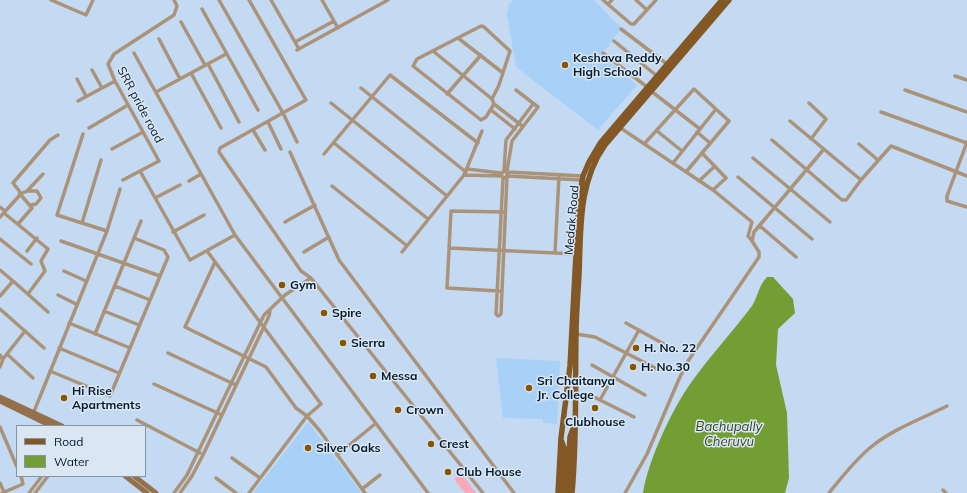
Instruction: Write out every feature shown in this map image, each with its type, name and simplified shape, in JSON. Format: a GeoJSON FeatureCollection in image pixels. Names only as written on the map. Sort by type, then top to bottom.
{"type":"FeatureCollection","features":[{"type":"Feature","properties":{"kind":"main road","name":"Medak Road"},"geometry":{"type":"LineString","coordinates":[[572,493],[575,423],[576,334],[581,229],[585,187],[598,155],[649,89],[657,76],[722,0]]}},
{"type":"Feature","properties":{"kind":"main road","name":"Medak Road"},"geometry":{"type":"LineString","coordinates":[[558,493],[561,438],[570,366],[575,254],[582,178],[591,157],[601,142],[729,0]]}},
{"type":"Feature","properties":{"kind":"main road"},"geometry":{"type":"LineString","coordinates":[[0,397],[33,414],[50,425]]}},
{"type":"Feature","properties":{"kind":"main road"},"geometry":{"type":"LineString","coordinates":[[0,401],[60,425]]}},
{"type":"Feature","properties":{"kind":"main road"},"geometry":{"type":"LineString","coordinates":[[568,493],[570,437],[575,423]]}},
{"type":"Feature","properties":{"kind":"main road"},"geometry":{"type":"LineString","coordinates":[[561,438],[565,450],[563,493]]}},
{"type":"Feature","properties":{"kind":"main road"},"geometry":{"type":"LineString","coordinates":[[126,477],[147,493]]}},
{"type":"Feature","properties":{"kind":"main road"},"geometry":{"type":"LineString","coordinates":[[135,477],[156,493]]}},
{"type":"Feature","properties":{"kind":"street"},"geometry":{"type":"LineString","coordinates":[[51,0],[86,15],[93,0]]}},
{"type":"Feature","properties":{"kind":"street","name":"SRR pride road"},"geometry":{"type":"LineString","coordinates":[[123,180],[159,160],[108,68],[109,61],[114,54],[174,15],[177,6],[174,0]]}},
{"type":"Feature","properties":{"kind":"street"},"geometry":{"type":"LineString","coordinates":[[219,0],[283,113],[297,142]]}},
{"type":"Feature","properties":{"kind":"street"},"geometry":{"type":"LineString","coordinates":[[249,0],[306,100],[220,148],[219,152],[301,271],[311,278],[483,493]]}},
{"type":"Feature","properties":{"kind":"street"},"geometry":{"type":"LineString","coordinates":[[270,0],[298,49],[388,0]]}},
{"type":"Feature","properties":{"kind":"street"},"geometry":{"type":"LineString","coordinates":[[322,0],[338,28]]}},
{"type":"Feature","properties":{"kind":"street"},"geometry":{"type":"LineString","coordinates":[[603,0],[631,24],[634,24],[656,0]]}},
{"type":"Feature","properties":{"kind":"street"},"geometry":{"type":"LineString","coordinates":[[608,4],[612,0]]}},
{"type":"Feature","properties":{"kind":"street"},"geometry":{"type":"LineString","coordinates":[[636,0],[647,10]]}},
{"type":"Feature","properties":{"kind":"street"},"geometry":{"type":"LineString","coordinates":[[202,9],[258,110]]}},
{"type":"Feature","properties":{"kind":"street"},"geometry":{"type":"LineString","coordinates":[[295,42],[334,21]]}},
{"type":"Feature","properties":{"kind":"street"},"geometry":{"type":"LineString","coordinates":[[181,22],[239,122]]}},
{"type":"Feature","properties":{"kind":"street"},"geometry":{"type":"LineString","coordinates":[[492,99],[510,51],[484,27],[481,26],[417,59],[413,66],[478,119],[484,119],[494,104]]}},
{"type":"Feature","properties":{"kind":"street"},"geometry":{"type":"LineString","coordinates":[[621,29],[667,64]]}},
{"type":"Feature","properties":{"kind":"street"},"geometry":{"type":"LineString","coordinates":[[458,38],[503,73]]}},
{"type":"Feature","properties":{"kind":"street"},"geometry":{"type":"LineString","coordinates":[[159,39],[180,79]]}},
{"type":"Feature","properties":{"kind":"street"},"geometry":{"type":"LineString","coordinates":[[614,41],[657,76]]}},
{"type":"Feature","properties":{"kind":"street"},"geometry":{"type":"LineString","coordinates":[[433,51],[492,99],[494,104],[523,126]]}},
{"type":"Feature","properties":{"kind":"street"},"geometry":{"type":"LineString","coordinates":[[134,53],[235,235],[428,493]]}},
{"type":"Feature","properties":{"kind":"street"},"geometry":{"type":"LineString","coordinates":[[603,53],[675,110],[710,143]]}},
{"type":"Feature","properties":{"kind":"street"},"geometry":{"type":"LineString","coordinates":[[156,92],[226,54]]}},
{"type":"Feature","properties":{"kind":"street"},"geometry":{"type":"LineString","coordinates":[[447,94],[481,55]]}},
{"type":"Feature","properties":{"kind":"street"},"geometry":{"type":"LineString","coordinates":[[92,70],[102,88]]}},
{"type":"Feature","properties":{"kind":"street"},"geometry":{"type":"LineString","coordinates":[[191,73],[221,128]]}},
{"type":"Feature","properties":{"kind":"street"},"geometry":{"type":"LineString","coordinates":[[324,154],[389,76],[392,75],[478,143]]}},
{"type":"Feature","properties":{"kind":"street"},"geometry":{"type":"LineString","coordinates":[[955,76],[967,80]]}},
{"type":"Feature","properties":{"kind":"street"},"geometry":{"type":"LineString","coordinates":[[77,78],[86,96]]}},
{"type":"Feature","properties":{"kind":"street"},"geometry":{"type":"LineString","coordinates":[[78,101],[115,81]]}},
{"type":"Feature","properties":{"kind":"street"},"geometry":{"type":"LineString","coordinates":[[360,88],[466,172],[559,175],[582,178]]}},
{"type":"Feature","properties":{"kind":"street"},"geometry":{"type":"LineString","coordinates":[[645,143],[694,89],[729,121],[686,172]]}},
{"type":"Feature","properties":{"kind":"street"},"geometry":{"type":"LineString","coordinates":[[516,90],[531,100],[533,104],[536,104],[538,107],[512,142],[505,174],[505,250],[501,314],[498,316],[496,314],[497,290],[506,140],[533,104]]}},
{"type":"Feature","properties":{"kind":"street"},"geometry":{"type":"LineString","coordinates":[[905,90],[967,112]]}},
{"type":"Feature","properties":{"kind":"street"},"geometry":{"type":"LineString","coordinates":[[331,103],[447,196]]}},
{"type":"Feature","properties":{"kind":"street"},"geometry":{"type":"LineString","coordinates":[[809,103],[826,119],[811,139]]}},
{"type":"Feature","properties":{"kind":"street"},"geometry":{"type":"LineString","coordinates":[[89,128],[128,105]]}},
{"type":"Feature","properties":{"kind":"street"},"geometry":{"type":"LineString","coordinates":[[491,110],[519,132]]}},
{"type":"Feature","properties":{"kind":"street"},"geometry":{"type":"LineString","coordinates":[[673,163],[716,110]]}},
{"type":"Feature","properties":{"kind":"street"},"geometry":{"type":"LineString","coordinates":[[881,112],[967,143],[946,196],[947,201],[967,207]]}},
{"type":"Feature","properties":{"kind":"street"},"geometry":{"type":"LineString","coordinates":[[790,121],[861,180]]}},
{"type":"Feature","properties":{"kind":"street"},"geometry":{"type":"LineString","coordinates":[[268,122],[281,149]]}},
{"type":"Feature","properties":{"kind":"street"},"geometry":{"type":"LineString","coordinates":[[619,127],[713,190],[752,222],[748,236],[759,252],[759,257],[688,361],[647,454],[626,493]]}},
{"type":"Feature","properties":{"kind":"street"},"geometry":{"type":"LineString","coordinates":[[254,130],[265,150]]}},
{"type":"Feature","properties":{"kind":"street"},"geometry":{"type":"LineString","coordinates":[[402,252],[406,245],[466,172],[482,131]]}},
{"type":"Feature","properties":{"kind":"street"},"geometry":{"type":"LineString","coordinates":[[657,131],[682,151]]}},
{"type":"Feature","properties":{"kind":"street"},"geometry":{"type":"LineString","coordinates":[[112,149],[143,132]]}},
{"type":"Feature","properties":{"kind":"street"},"geometry":{"type":"LineString","coordinates":[[84,134],[57,214],[107,231]]}},
{"type":"Feature","properties":{"kind":"street"},"geometry":{"type":"LineString","coordinates":[[31,206],[20,194],[13,183],[50,140],[58,135]]}},
{"type":"Feature","properties":{"kind":"street"},"geometry":{"type":"LineString","coordinates":[[772,140],[845,201],[891,146],[967,176]]}},
{"type":"Feature","properties":{"kind":"street"},"geometry":{"type":"LineString","coordinates":[[334,143],[428,219]]}},
{"type":"Feature","properties":{"kind":"street"},"geometry":{"type":"LineString","coordinates":[[859,144],[878,160]]}},
{"type":"Feature","properties":{"kind":"street"},"geometry":{"type":"LineString","coordinates":[[753,242],[754,232],[824,149]]}},
{"type":"Feature","properties":{"kind":"street"},"geometry":{"type":"LineString","coordinates":[[290,152],[339,260],[514,493]]}},
{"type":"Feature","properties":{"kind":"street"},"geometry":{"type":"LineString","coordinates":[[702,153],[726,178],[713,190]]}},
{"type":"Feature","properties":{"kind":"street"},"geometry":{"type":"LineString","coordinates":[[753,158],[830,222]]}},
{"type":"Feature","properties":{"kind":"street"},"geometry":{"type":"LineString","coordinates":[[82,223],[101,160]]}},
{"type":"Feature","properties":{"kind":"street"},"geometry":{"type":"LineString","coordinates":[[700,181],[714,166]]}},
{"type":"Feature","properties":{"kind":"street"},"geometry":{"type":"LineString","coordinates":[[140,171],[190,260],[235,235]]}},
{"type":"Feature","properties":{"kind":"street"},"geometry":{"type":"LineString","coordinates":[[466,172],[505,174],[559,180],[582,178]]}},
{"type":"Feature","properties":{"kind":"street"},"geometry":{"type":"LineString","coordinates":[[27,191],[43,174]]}},
{"type":"Feature","properties":{"kind":"street"},"geometry":{"type":"LineString","coordinates":[[190,181],[201,174]]}},
{"type":"Feature","properties":{"kind":"street"},"geometry":{"type":"LineString","coordinates":[[555,252],[559,175]]}},
{"type":"Feature","properties":{"kind":"street"},"geometry":{"type":"LineString","coordinates":[[738,177],[812,239]]}},
{"type":"Feature","properties":{"kind":"street"},"geometry":{"type":"LineString","coordinates":[[155,198],[180,186]]}},
{"type":"Feature","properties":{"kind":"street"},"geometry":{"type":"LineString","coordinates":[[332,186],[406,245]]}},
{"type":"Feature","properties":{"kind":"street"},"geometry":{"type":"LineString","coordinates":[[33,414],[76,304],[107,231],[120,189]]}},
{"type":"Feature","properties":{"kind":"street"},"geometry":{"type":"LineString","coordinates":[[0,217],[20,194],[27,191],[37,191],[41,198],[36,204],[31,206]]}},
{"type":"Feature","properties":{"kind":"street"},"geometry":{"type":"LineString","coordinates":[[285,222],[315,205]]}},
{"type":"Feature","properties":{"kind":"street"},"geometry":{"type":"LineString","coordinates":[[18,224],[31,210],[31,206]]}},
{"type":"Feature","properties":{"kind":"street"},"geometry":{"type":"LineString","coordinates":[[0,207],[48,249],[41,261],[45,271],[28,294]]}},
{"type":"Feature","properties":{"kind":"street"},"geometry":{"type":"LineString","coordinates":[[502,291],[447,288],[449,248],[451,210],[506,212]]}},
{"type":"Feature","properties":{"kind":"street"},"geometry":{"type":"LineString","coordinates":[[173,232],[204,215]]}},
{"type":"Feature","properties":{"kind":"street"},"geometry":{"type":"LineString","coordinates":[[94,334],[141,221]]}},
{"type":"Feature","properties":{"kind":"street"},"geometry":{"type":"LineString","coordinates":[[760,226],[796,257]]}},
{"type":"Feature","properties":{"kind":"street"},"geometry":{"type":"LineString","coordinates":[[304,252],[329,237]]}},
{"type":"Feature","properties":{"kind":"street"},"geometry":{"type":"LineString","coordinates":[[27,251],[37,238]]}},
{"type":"Feature","properties":{"kind":"street"},"geometry":{"type":"LineString","coordinates":[[50,371],[110,396],[168,256],[164,250],[134,238]]}},
{"type":"Feature","properties":{"kind":"street"},"geometry":{"type":"LineString","coordinates":[[0,239],[31,264]]}},
{"type":"Feature","properties":{"kind":"street"},"geometry":{"type":"LineString","coordinates":[[61,241],[160,276]]}},
{"type":"Feature","properties":{"kind":"street"},"geometry":{"type":"LineString","coordinates":[[449,248],[575,254]]}},
{"type":"Feature","properties":{"kind":"street"},"geometry":{"type":"LineString","coordinates":[[207,251],[321,404],[307,416],[249,493]]}},
{"type":"Feature","properties":{"kind":"street"},"geometry":{"type":"LineString","coordinates":[[215,262],[185,327],[244,354],[266,367],[296,408],[307,416],[365,493]]}},
{"type":"Feature","properties":{"kind":"street"},"geometry":{"type":"LineString","coordinates":[[0,270],[48,312]]}},
{"type":"Feature","properties":{"kind":"street"},"geometry":{"type":"LineString","coordinates":[[64,272],[86,281]]}},
{"type":"Feature","properties":{"kind":"street"},"geometry":{"type":"LineString","coordinates":[[180,493],[192,476],[222,415],[249,357],[262,325],[264,315],[270,311],[282,297],[311,278]]}},
{"type":"Feature","properties":{"kind":"street"},"geometry":{"type":"LineString","coordinates":[[0,296],[13,281]]}},
{"type":"Feature","properties":{"kind":"street"},"geometry":{"type":"LineString","coordinates":[[115,286],[150,300]]}},
{"type":"Feature","properties":{"kind":"street"},"geometry":{"type":"LineString","coordinates":[[58,295],[76,304]]}},
{"type":"Feature","properties":{"kind":"street"},"geometry":{"type":"LineString","coordinates":[[0,309],[44,348]]}},
{"type":"Feature","properties":{"kind":"street"},"geometry":{"type":"LineString","coordinates":[[104,311],[139,325]]}},
{"type":"Feature","properties":{"kind":"street"},"geometry":{"type":"LineString","coordinates":[[626,323],[671,348]]}},
{"type":"Feature","properties":{"kind":"street"},"geometry":{"type":"LineString","coordinates":[[69,324],[130,348]]}},
{"type":"Feature","properties":{"kind":"street"},"geometry":{"type":"LineString","coordinates":[[174,493],[187,475],[244,354],[262,325]]}},
{"type":"Feature","properties":{"kind":"street"},"geometry":{"type":"LineString","coordinates":[[600,400],[639,330]]}},
{"type":"Feature","properties":{"kind":"street"},"geometry":{"type":"LineString","coordinates":[[0,367],[1,357],[7,354],[25,331]]}},
{"type":"Feature","properties":{"kind":"street"},"geometry":{"type":"LineString","coordinates":[[576,334],[595,337],[659,370]]}},
{"type":"Feature","properties":{"kind":"street"},"geometry":{"type":"LineString","coordinates":[[59,348],[119,373]]}},
{"type":"Feature","properties":{"kind":"street"},"geometry":{"type":"LineString","coordinates":[[168,353],[236,385]]}},
{"type":"Feature","properties":{"kind":"street"},"geometry":{"type":"LineString","coordinates":[[7,354],[33,378]]}},
{"type":"Feature","properties":{"kind":"street"},"geometry":{"type":"LineString","coordinates":[[592,365],[645,395]]}},
{"type":"Feature","properties":{"kind":"street"},"geometry":{"type":"LineString","coordinates":[[154,384],[222,415]]}},
{"type":"Feature","properties":{"kind":"street"},"geometry":{"type":"LineString","coordinates":[[592,396],[634,417]]}},
{"type":"Feature","properties":{"kind":"street"},"geometry":{"type":"LineString","coordinates":[[829,493],[839,480],[871,448],[890,434],[947,406]]}},
{"type":"Feature","properties":{"kind":"street"},"geometry":{"type":"LineString","coordinates":[[137,420],[203,455]]}},
{"type":"Feature","properties":{"kind":"street"},"geometry":{"type":"LineString","coordinates":[[337,455],[375,424]]}},
{"type":"Feature","properties":{"kind":"street"},"geometry":{"type":"LineString","coordinates":[[0,427],[16,465]]}},
{"type":"Feature","properties":{"kind":"street"},"geometry":{"type":"LineString","coordinates":[[232,458],[260,478]]}},
{"type":"Feature","properties":{"kind":"street"},"geometry":{"type":"LineString","coordinates":[[362,489],[380,475]]}},
{"type":"Feature","properties":{"kind":"street"},"geometry":{"type":"LineString","coordinates":[[0,483],[3,493],[23,484],[21,477]]}},
{"type":"Feature","properties":{"kind":"street"},"geometry":{"type":"LineString","coordinates":[[29,493],[33,485],[41,477]]}},
{"type":"Feature","properties":{"kind":"street"},"geometry":{"type":"LineString","coordinates":[[35,493],[47,477]]}},
{"type":"Feature","properties":{"kind":"street"},"geometry":{"type":"LineString","coordinates":[[216,478],[236,493]]}},
{"type":"Feature","properties":{"kind":"street"},"geometry":{"type":"LineString","coordinates":[[943,490],[946,493]]}},
{"type":"Feature","properties":{"kind":"shaded area","name":"Keshava Reddy High School"},"geometry":{"type":"Polygon","coordinates":[[[513,0],[594,0],[621,28],[608,47],[600,53],[637,85],[598,130],[516,67],[507,15],[509,4],[513,0]]]}},
{"type":"Feature","properties":{"kind":"shaded area","name":"Sri Chaitanya Jr. College"},"geometry":{"type":"Polygon","coordinates":[[[496,358],[560,361],[557,424],[543,423],[543,419],[503,418],[496,358]]]}},
{"type":"Feature","properties":{"kind":"shaded area","name":"Silver Oaks"},"geometry":{"type":"Polygon","coordinates":[[[308,422],[362,493],[253,493],[308,422]]]}},
{"type":"Feature","properties":{"kind":"shaded area"},"geometry":{"type":"Polygon","coordinates":[[[461,473],[476,493],[465,493],[454,479],[461,473]]]}},
{"type":"Feature","properties":{"kind":"water","name":"Bachupally Cheruvu"},"geometry":{"type":"Polygon","coordinates":[[[767,277],[773,277],[793,299],[795,313],[778,329],[776,365],[787,413],[789,478],[785,493],[643,493],[655,453],[674,410],[703,366],[752,306],[762,284],[767,277]]]}},
{"type":"Feature","properties":{"kind":"place","name":"Keshava Reddy High School"},"geometry":{"type":"Point","coordinates":[565,65]}},
{"type":"Feature","properties":{"kind":"place","name":"Gym"},"geometry":{"type":"Point","coordinates":[282,285]}},
{"type":"Feature","properties":{"kind":"place","name":"Spire"},"geometry":{"type":"Point","coordinates":[324,313]}},
{"type":"Feature","properties":{"kind":"place","name":"Sierra"},"geometry":{"type":"Point","coordinates":[343,343]}},
{"type":"Feature","properties":{"kind":"place","name":"H. No. 22"},"geometry":{"type":"Point","coordinates":[636,348]}},
{"type":"Feature","properties":{"kind":"place","name":"H. No.30"},"geometry":{"type":"Point","coordinates":[633,367]}},
{"type":"Feature","properties":{"kind":"place","name":"Messa"},"geometry":{"type":"Point","coordinates":[373,376]}},
{"type":"Feature","properties":{"kind":"place","name":"Sri Chaitanya Jr. College"},"geometry":{"type":"Point","coordinates":[529,388]}},
{"type":"Feature","properties":{"kind":"place","name":"Hi Rise Apartments"},"geometry":{"type":"Point","coordinates":[64,398]}},
{"type":"Feature","properties":{"kind":"place","name":"Clubhouse"},"geometry":{"type":"Point","coordinates":[595,408]}},
{"type":"Feature","properties":{"kind":"place","name":"Crown"},"geometry":{"type":"Point","coordinates":[398,410]}},
{"type":"Feature","properties":{"kind":"place","name":"Crest"},"geometry":{"type":"Point","coordinates":[431,444]}},
{"type":"Feature","properties":{"kind":"place","name":"Silver Oaks"},"geometry":{"type":"Point","coordinates":[308,448]}},
{"type":"Feature","properties":{"kind":"place","name":"Club House"},"geometry":{"type":"Point","coordinates":[448,472]}}]}
